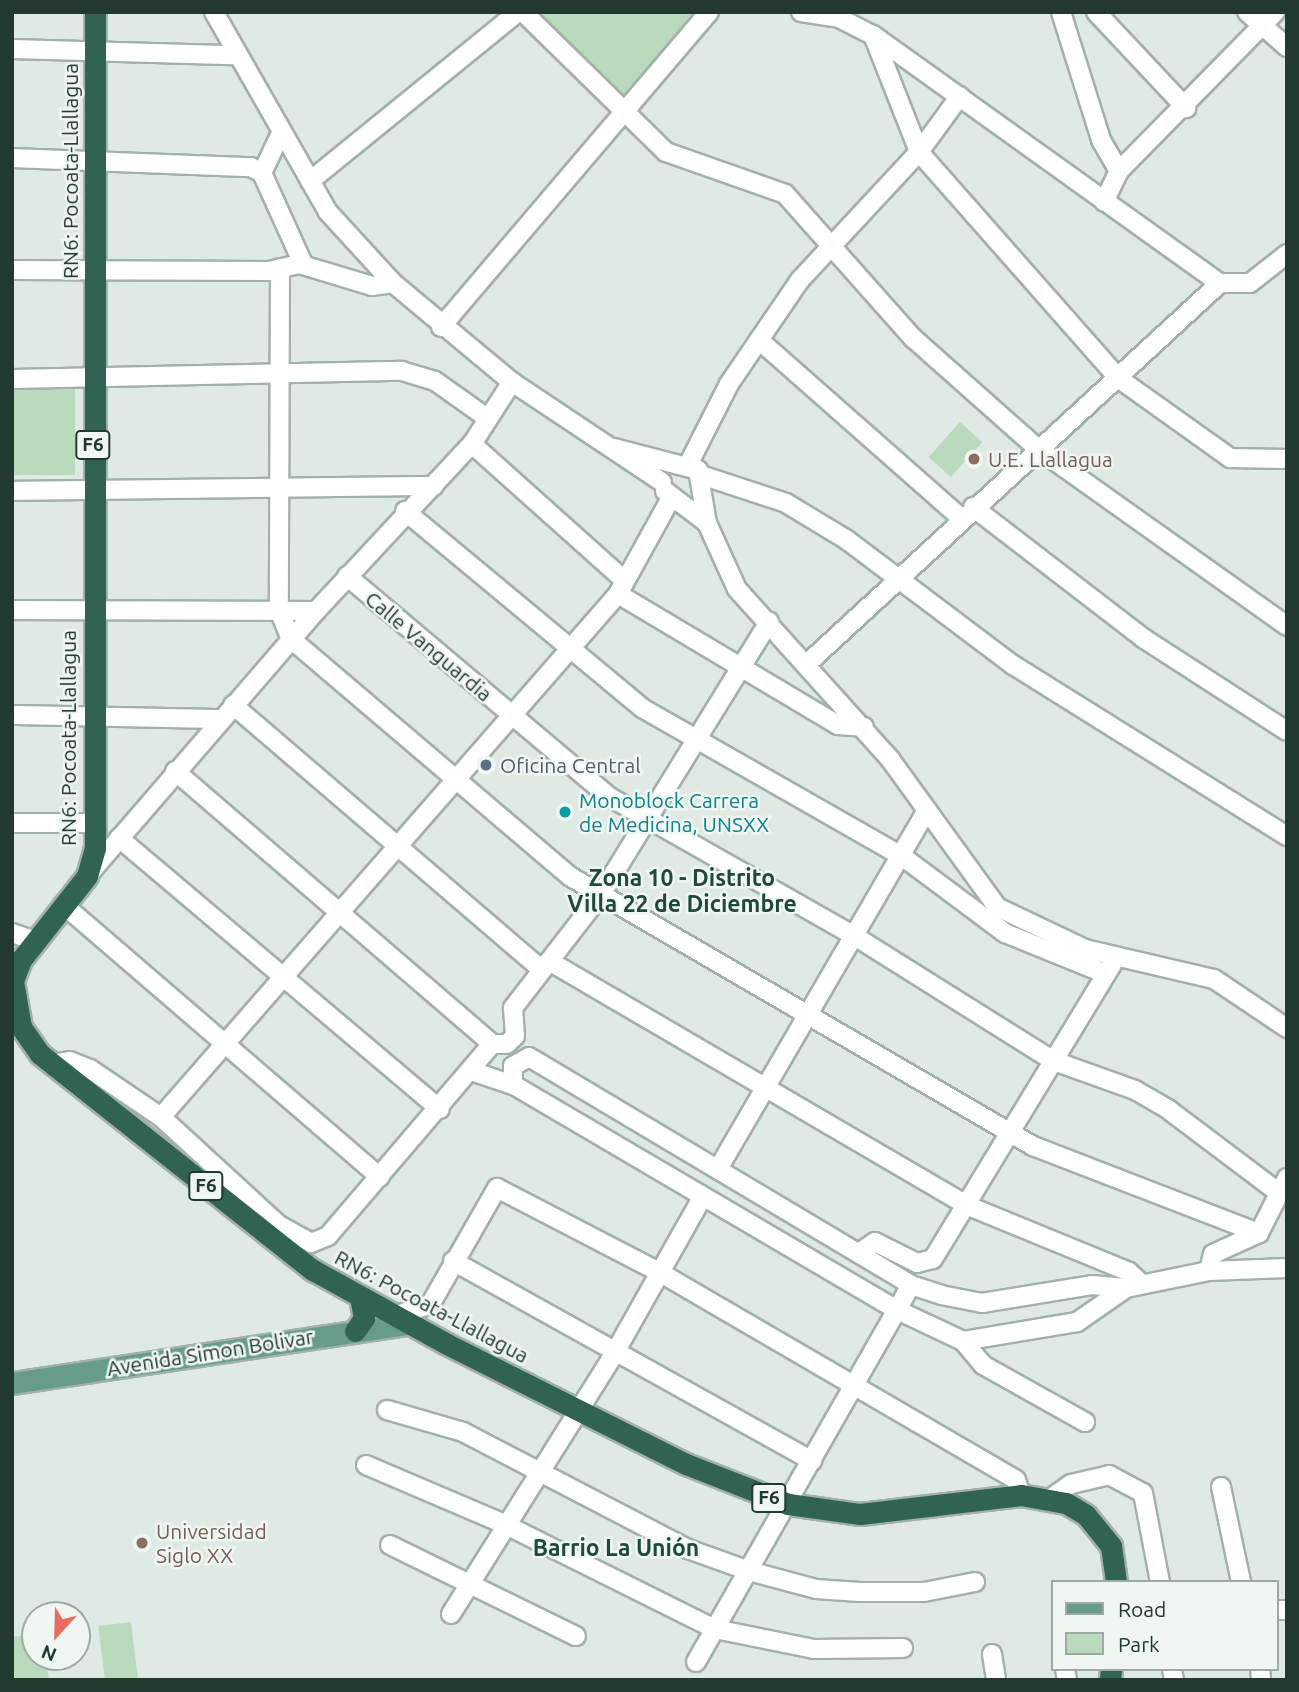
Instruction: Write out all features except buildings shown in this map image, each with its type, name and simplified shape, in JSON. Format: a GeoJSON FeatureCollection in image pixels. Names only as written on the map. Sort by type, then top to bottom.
{"type":"FeatureCollection","features":[{"type":"Feature","properties":{"kind":"highway","name":"RN6: Pocoata-Llallagua"},"geometry":{"type":"LineString","coordinates":[[95,12],[91,716],[95,823],[88,876],[35,941],[13,981],[17,1026],[52,1063],[294,1255],[360,1298],[401,1320],[687,1464],[788,1504],[860,1514],[1021,1495],[1051,1498],[1101,1531],[1116,1561],[1116,1580]]}},
{"type":"Feature","properties":{"kind":"highway"},"geometry":{"type":"LineString","coordinates":[[355,1331],[364,1318],[360,1298]]}},
{"type":"Feature","properties":{"kind":"main road","name":"Avenida Simon Bolivar"},"geometry":{"type":"LineString","coordinates":[[12,1384],[355,1331],[401,1320]]}},
{"type":"Feature","properties":{"kind":"street"},"geometry":{"type":"LineString","coordinates":[[214,12],[233,55],[328,212],[393,283],[441,327],[512,382],[662,482],[674,499],[707,523]]}},
{"type":"Feature","properties":{"kind":"street"},"geometry":{"type":"LineString","coordinates":[[310,181],[518,12]]}},
{"type":"Feature","properties":{"kind":"street"},"geometry":{"type":"LineString","coordinates":[[523,12],[624,115],[666,152],[785,194],[913,338],[1038,449],[1287,626]]}},
{"type":"Feature","properties":{"kind":"street"},"geometry":{"type":"LineString","coordinates":[[441,327],[709,12]]}},
{"type":"Feature","properties":{"kind":"street"},"geometry":{"type":"LineString","coordinates":[[801,12],[839,18],[873,36],[1220,282],[1250,283],[1287,254]]}},
{"type":"Feature","properties":{"kind":"street"},"geometry":{"type":"LineString","coordinates":[[1061,12],[1101,140],[1119,171]]}},
{"type":"Feature","properties":{"kind":"street"},"geometry":{"type":"LineString","coordinates":[[1096,12],[1186,108]]}},
{"type":"Feature","properties":{"kind":"street"},"geometry":{"type":"LineString","coordinates":[[1247,12],[1287,47]]}},
{"type":"Feature","properties":{"kind":"street"},"geometry":{"type":"LineString","coordinates":[[1104,202],[1119,171],[1186,108],[1275,12]]}},
{"type":"Feature","properties":{"kind":"street"},"geometry":{"type":"LineString","coordinates":[[873,36],[919,152],[1118,378],[1230,458],[1287,459]]}},
{"type":"Feature","properties":{"kind":"street"},"geometry":{"type":"LineString","coordinates":[[12,49],[96,48],[233,55]]}},
{"type":"Feature","properties":{"kind":"street"},"geometry":{"type":"LineString","coordinates":[[674,499],[687,500],[692,472],[759,340],[831,243],[919,152],[960,96]]}},
{"type":"Feature","properties":{"kind":"street"},"geometry":{"type":"LineString","coordinates":[[262,173],[282,133]]}},
{"type":"Feature","properties":{"kind":"street"},"geometry":{"type":"LineString","coordinates":[[12,158],[95,158],[251,167],[262,173],[303,264]]}},
{"type":"Feature","properties":{"kind":"street"},"geometry":{"type":"LineString","coordinates":[[12,270],[280,268],[303,264],[372,286],[393,283]]}},
{"type":"Feature","properties":{"kind":"street"},"geometry":{"type":"LineString","coordinates":[[280,268],[279,610],[291,639],[455,780],[601,894],[1009,1133],[1259,1233]]}},
{"type":"Feature","properties":{"kind":"street"},"geometry":{"type":"LineString","coordinates":[[808,662],[967,512],[1118,378],[1220,282]]}},
{"type":"Feature","properties":{"kind":"street"},"geometry":{"type":"LineString","coordinates":[[759,340],[967,512],[1143,638],[1287,731]]}},
{"type":"Feature","properties":{"kind":"street"},"geometry":{"type":"LineString","coordinates":[[12,379],[93,379],[281,370],[402,371],[435,381],[487,418]]}},
{"type":"Feature","properties":{"kind":"street"},"geometry":{"type":"LineString","coordinates":[[88,876],[175,771],[346,576],[405,511],[434,486],[472,444],[512,382]]}},
{"type":"Feature","properties":{"kind":"street"},"geometry":{"type":"LineString","coordinates":[[472,444],[622,588],[744,670],[838,724],[864,726]]}},
{"type":"Feature","properties":{"kind":"street"},"geometry":{"type":"LineString","coordinates":[[614,448],[786,503],[1013,665],[1287,836]]}},
{"type":"Feature","properties":{"kind":"street"},"geometry":{"type":"LineString","coordinates":[[662,482],[692,472]]}},
{"type":"Feature","properties":{"kind":"street"},"geometry":{"type":"LineString","coordinates":[[692,472],[707,523],[737,589],[808,662],[864,726],[997,907],[1055,939],[1214,979],[1287,1028]]}},
{"type":"Feature","properties":{"kind":"street"},"geometry":{"type":"LineString","coordinates":[[12,491],[279,484],[434,486]]}},
{"type":"Feature","properties":{"kind":"street"},"geometry":{"type":"LineString","coordinates":[[161,1117],[622,588],[674,499]]}},
{"type":"Feature","properties":{"kind":"street"},"geometry":{"type":"LineString","coordinates":[[405,511],[642,708],[903,857],[1004,933],[1106,974]]}},
{"type":"Feature","properties":{"kind":"street","name":"Calle Vanguardia"},"geometry":{"type":"LineString","coordinates":[[346,576],[511,716],[648,821],[856,937],[1054,1060],[1146,1097],[1283,1186]]}},
{"type":"Feature","properties":{"kind":"street"},"geometry":{"type":"LineString","coordinates":[[12,610],[92,608],[316,611]]}},
{"type":"Feature","properties":{"kind":"street"},"geometry":{"type":"LineString","coordinates":[[52,1063],[70,1061],[90,1069],[161,1117],[279,1226],[311,1243],[328,1236],[471,1071],[500,1044],[516,1036],[513,1008],[601,894],[744,670],[769,622]]}},
{"type":"Feature","properties":{"kind":"street"},"geometry":{"type":"LineString","coordinates":[[12,715],[91,716],[227,712],[398,844],[545,965],[769,1087],[966,1205],[1129,1272],[1134,1286]]}},
{"type":"Feature","properties":{"kind":"street"},"geometry":{"type":"LineString","coordinates":[[175,771],[337,912],[500,1044],[529,1057],[911,1285],[982,1303],[1092,1285],[1134,1286],[1209,1271],[1287,1268]]}},
{"type":"Feature","properties":{"kind":"street"},"geometry":{"type":"LineString","coordinates":[[718,1169],[903,857],[926,811]]}},
{"type":"Feature","properties":{"kind":"street"},"geometry":{"type":"LineString","coordinates":[[12,823],[95,823]]}},
{"type":"Feature","properties":{"kind":"street"},"geometry":{"type":"LineString","coordinates":[[119,838],[440,1109]]}},
{"type":"Feature","properties":{"kind":"street"},"geometry":{"type":"LineString","coordinates":[[66,906],[226,1041],[380,1177]]}},
{"type":"Feature","properties":{"kind":"street"},"geometry":{"type":"LineString","coordinates":[[12,933],[35,941]]}},
{"type":"Feature","properties":{"kind":"street"},"geometry":{"type":"LineString","coordinates":[[859,1253],[867,1244],[885,1243],[927,1265],[1118,955]]}},
{"type":"Feature","properties":{"kind":"street"},"geometry":{"type":"LineString","coordinates":[[513,1084],[513,1066],[529,1057]]}},
{"type":"Feature","properties":{"kind":"street"},"geometry":{"type":"LineString","coordinates":[[471,1071],[513,1084],[702,1198],[897,1310],[963,1341],[983,1365],[1085,1422]]}},
{"type":"Feature","properties":{"kind":"street"},"geometry":{"type":"LineString","coordinates":[[1209,1271],[1213,1254],[1259,1233],[1283,1186]]}},
{"type":"Feature","properties":{"kind":"street"},"geometry":{"type":"LineString","coordinates":[[401,1320],[430,1305],[497,1188],[659,1272],[1016,1480],[1021,1495]]}},
{"type":"Feature","properties":{"kind":"street"},"geometry":{"type":"LineString","coordinates":[[451,1614],[538,1467],[614,1354],[702,1198]]}},
{"type":"Feature","properties":{"kind":"street"},"geometry":{"type":"LineString","coordinates":[[453,1261],[614,1354],[812,1461]]}},
{"type":"Feature","properties":{"kind":"street"},"geometry":{"type":"LineString","coordinates":[[696,1662],[856,1389],[911,1285]]}},
{"type":"Feature","properties":{"kind":"street"},"geometry":{"type":"LineString","coordinates":[[963,1341],[1077,1322],[1134,1286]]}},
{"type":"Feature","properties":{"kind":"street"},"geometry":{"type":"LineString","coordinates":[[387,1410],[463,1432],[538,1467],[688,1549],[749,1570],[816,1589],[860,1592],[924,1592],[975,1582]]}},
{"type":"Feature","properties":{"kind":"street"},"geometry":{"type":"LineString","coordinates":[[366,1465],[504,1524],[715,1629],[814,1649],[903,1648]]}},
{"type":"Feature","properties":{"kind":"street"},"geometry":{"type":"LineString","coordinates":[[1051,1498],[1071,1484],[1109,1475],[1143,1493],[1160,1580]]}},
{"type":"Feature","properties":{"kind":"street"},"geometry":{"type":"LineString","coordinates":[[1221,1487],[1241,1580]]}},
{"type":"Feature","properties":{"kind":"street"},"geometry":{"type":"LineString","coordinates":[[390,1545],[576,1636]]}},
{"type":"Feature","properties":{"kind":"street"},"geometry":{"type":"LineString","coordinates":[[992,1654],[996,1680]]}},
{"type":"Feature","properties":{"kind":"green space"},"geometry":{"type":"Polygon","coordinates":[[[523,12],[709,12],[624,115],[523,12]]]}},
{"type":"Feature","properties":{"kind":"green space"},"geometry":{"type":"Polygon","coordinates":[[[13,388],[75,388],[75,475],[13,475],[13,388]]]}},
{"type":"Feature","properties":{"kind":"green space"},"geometry":{"type":"Polygon","coordinates":[[[960,422],[982,442],[951,477],[929,457],[960,422]]]}},
{"type":"Feature","properties":{"kind":"green space"},"geometry":{"type":"Polygon","coordinates":[[[131,1622],[138,1678],[105,1680],[98,1626],[131,1622]]]}},
{"type":"Feature","properties":{"kind":"green space"},"geometry":{"type":"Polygon","coordinates":[[[21,1636],[21,1671],[48,1671],[49,1680],[12,1680],[12,1637],[21,1636]]]}},
{"type":"Feature","properties":{"kind":"place","name":"U.E. Llallagua"},"geometry":{"type":"Point","coordinates":[974,459]}},
{"type":"Feature","properties":{"kind":"place","name":"Oficina Central"},"geometry":{"type":"Point","coordinates":[486,765]}},
{"type":"Feature","properties":{"kind":"place","name":"Monoblock Carrera de Medicina, UNSXX"},"geometry":{"type":"Point","coordinates":[565,812]}},
{"type":"Feature","properties":{"kind":"place","name":"Universidad Siglo XX"},"geometry":{"type":"Point","coordinates":[142,1543]}},
{"type":"Feature","properties":{"kind":"district","name":"Zona 10 - Distrito Villa 22 de Diciembre"},"geometry":{"type":"Point","coordinates":[682,891]}},
{"type":"Feature","properties":{"kind":"district","name":"Barrio La Unión"},"geometry":{"type":"Point","coordinates":[616,1548]}}]}
